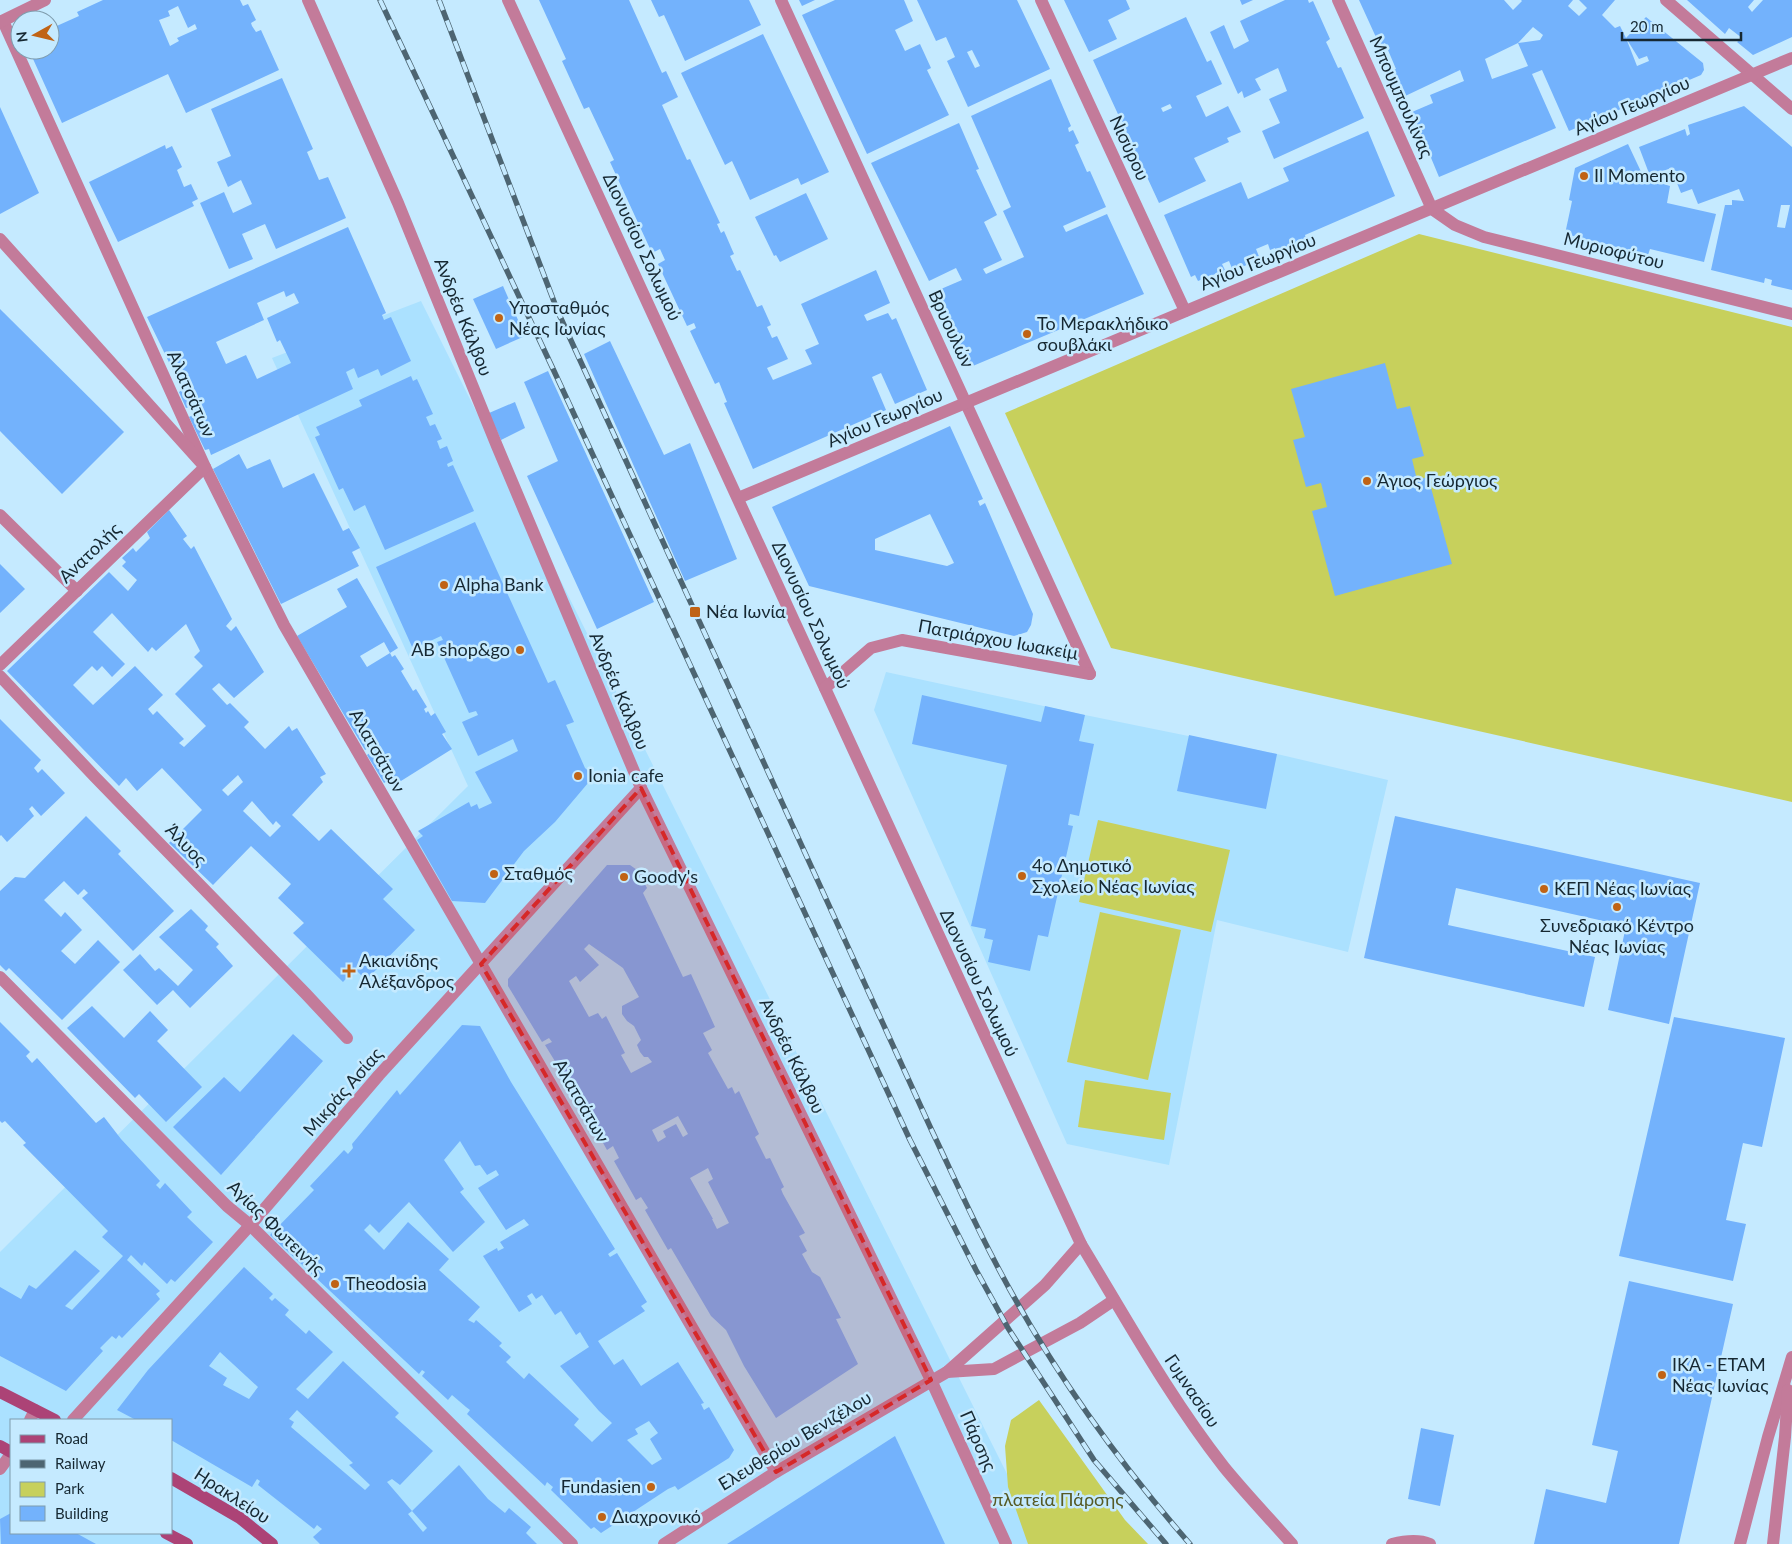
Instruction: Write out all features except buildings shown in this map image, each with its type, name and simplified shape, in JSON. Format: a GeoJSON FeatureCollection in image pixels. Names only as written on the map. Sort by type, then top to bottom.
{"type":"FeatureCollection","features":[{"type":"Feature","properties":{"kind":"main road"},"geometry":{"type":"LineString","coordinates":[[0,1392],[32,1415],[50,1419]]}},
{"type":"Feature","properties":{"kind":"main road","name":"Ηρακλείου"},"geometry":{"type":"LineString","coordinates":[[172,1479],[240,1518],[272,1544]]}},
{"type":"Feature","properties":{"kind":"main road"},"geometry":{"type":"LineString","coordinates":[[168,1534],[187,1544]]}},
{"type":"Feature","properties":{"kind":"street"},"geometry":{"type":"LineString","coordinates":[[1,21],[45,0]]}},
{"type":"Feature","properties":{"kind":"street","name":"Ανδρέα Κάλβου"},"geometry":{"type":"LineString","coordinates":[[308,0],[398,203],[497,446],[641,788],[931,1380]]}},
{"type":"Feature","properties":{"kind":"street","name":"Διονυσίου Σολωμού"},"geometry":{"type":"LineString","coordinates":[[508,0],[1081,1244]]}},
{"type":"Feature","properties":{"kind":"street","name":"Βρυουλών"},"geometry":{"type":"LineString","coordinates":[[781,0],[1090,674]]}},
{"type":"Feature","properties":{"kind":"street","name":"Νισύρου"},"geometry":{"type":"LineString","coordinates":[[1042,0],[1185,311]]}},
{"type":"Feature","properties":{"kind":"street","name":"Μπουμπουλίνας"},"geometry":{"type":"LineString","coordinates":[[1338,0],[1432,209]]}},
{"type":"Feature","properties":{"kind":"street"},"geometry":{"type":"LineString","coordinates":[[1666,0],[1792,109]]}},
{"type":"Feature","properties":{"kind":"street","name":"Αλατσάτων"},"geometry":{"type":"LineString","coordinates":[[1,21],[205,467],[284,625],[776,1472]]}},
{"type":"Feature","properties":{"kind":"street","name":"Αγίου Γεωργίου"},"geometry":{"type":"LineString","coordinates":[[738,498],[1792,58]]}},
{"type":"Feature","properties":{"kind":"street","name":"Μυριοφύτου"},"geometry":{"type":"LineString","coordinates":[[1432,209],[1455,225],[1484,237],[1792,314]]}},
{"type":"Feature","properties":{"kind":"street"},"geometry":{"type":"LineString","coordinates":[[0,239],[205,467]]}},
{"type":"Feature","properties":{"kind":"street","name":"Ανατολής"},"geometry":{"type":"LineString","coordinates":[[0,665],[205,467]]}},
{"type":"Feature","properties":{"kind":"street"},"geometry":{"type":"LineString","coordinates":[[0,515],[77,591]]}},
{"type":"Feature","properties":{"kind":"street","name":"Πατριάρχου Ιωακείμ"},"geometry":{"type":"LineString","coordinates":[[825,688],[871,648],[902,640],[1090,674]]}},
{"type":"Feature","properties":{"kind":"street","name":"Άλυος"},"geometry":{"type":"LineString","coordinates":[[0,676],[347,1038]]}},
{"type":"Feature","properties":{"kind":"street","name":"Μικράς Ασίας"},"geometry":{"type":"LineString","coordinates":[[74,1419],[250,1225],[379,1075],[641,788]]}},
{"type":"Feature","properties":{"kind":"street","name":"Αγίας Φωτεινής"},"geometry":{"type":"LineString","coordinates":[[0,977],[227,1206],[250,1225],[572,1544]]}},
{"type":"Feature","properties":{"kind":"street","name":"Γυμνασίου"},"geometry":{"type":"LineString","coordinates":[[1081,1244],[1140,1344],[1201,1436],[1225,1468],[1292,1544]]}},
{"type":"Feature","properties":{"kind":"street","name":"Ελευθερίου Βενιζέλου"},"geometry":{"type":"LineString","coordinates":[[664,1544],[776,1472],[947,1372],[1045,1285],[1081,1244]]}},
{"type":"Feature","properties":{"kind":"street","name":"Ελευθερίου Βενιζέλου"},"geometry":{"type":"LineString","coordinates":[[947,1372],[994,1369],[1080,1323],[1114,1300]]}},
{"type":"Feature","properties":{"kind":"street"},"geometry":{"type":"LineString","coordinates":[[1773,1544],[1792,1357]]}},
{"type":"Feature","properties":{"kind":"street"},"geometry":{"type":"LineString","coordinates":[[1740,1544],[1768,1437],[1791,1370]]}},
{"type":"Feature","properties":{"kind":"street","name":"Πάρσης"},"geometry":{"type":"LineString","coordinates":[[931,1380],[1006,1544]]}},
{"type":"Feature","properties":{"kind":"street"},"geometry":{"type":"LineString","coordinates":[[0,1469],[10,1454]]}},
{"type":"Feature","properties":{"kind":"street"},"geometry":{"type":"LineString","coordinates":[[1392,1544],[1408,1541],[1430,1544]]}},
{"type":"Feature","properties":{"kind":"highlighted area"},"geometry":{"type":"Polygon","coordinates":[[[641,788],[915,1347],[931,1380],[776,1472],[481,964],[641,788]]]}},
{"type":"Feature","properties":{"kind":"shaded area"},"geometry":{"type":"Polygon","coordinates":[[[421,301],[1042,1544],[0,1544],[0,1252],[468,786],[272,358],[421,301]]]}},
{"type":"Feature","properties":{"kind":"shaded area"},"geometry":{"type":"Polygon","coordinates":[[[886,672],[1277,754],[1388,780],[1348,952],[1217,920],[1169,1165],[1067,1144],[874,710],[886,672]]]}},
{"type":"Feature","properties":{"kind":"green space"},"geometry":{"type":"Polygon","coordinates":[[[1419,234],[1792,327],[1792,802],[1111,648],[1005,413],[1419,234]]]}},
{"type":"Feature","properties":{"kind":"green space"},"geometry":{"type":"Polygon","coordinates":[[[1098,820],[1230,850],[1211,932],[1079,902],[1098,820]]]}},
{"type":"Feature","properties":{"kind":"green space"},"geometry":{"type":"Polygon","coordinates":[[[1100,912],[1181,930],[1148,1080],[1067,1062],[1100,912]]]}},
{"type":"Feature","properties":{"kind":"green space"},"geometry":{"type":"Polygon","coordinates":[[[1085,1080],[1171,1093],[1164,1140],[1078,1127],[1085,1080]]]}},
{"type":"Feature","properties":{"kind":"green space","name":"πλατεία Πάρσης"},"geometry":{"type":"Polygon","coordinates":[[[1039,1400],[1125,1520],[1148,1544],[1028,1544],[1008,1487],[1005,1446],[1011,1420],[1039,1400]]]}},
{"type":"Feature","properties":{"kind":"railway"},"geometry":{"type":"LineString","coordinates":[[380,0],[910,1140],[976,1270],[1008,1328],[1094,1460],[1166,1544]]}},
{"type":"Feature","properties":{"kind":"railway"},"geometry":{"type":"LineString","coordinates":[[439,0],[558,312],[977,1226],[1035,1334],[1083,1407],[1135,1477],[1190,1544]]}},
{"type":"Feature","properties":{"kind":"place","name":"Il Momento"},"geometry":{"type":"Point","coordinates":[1584,176]}},
{"type":"Feature","properties":{"kind":"place","name":"Υποσταθμός Νέας Ιωνίας"},"geometry":{"type":"Point","coordinates":[499,318]}},
{"type":"Feature","properties":{"kind":"place","name":"Το Μερακλήδικο σουβλάκι"},"geometry":{"type":"Point","coordinates":[1027,334]}},
{"type":"Feature","properties":{"kind":"place","name":"Άγιος Γεώργιος"},"geometry":{"type":"Point","coordinates":[1367,481]}},
{"type":"Feature","properties":{"kind":"place","name":"Alpha Bank"},"geometry":{"type":"Point","coordinates":[444,585]}},
{"type":"Feature","properties":{"kind":"place","name":"Νέα Ιωνία"},"geometry":{"type":"Point","coordinates":[695,612]}},
{"type":"Feature","properties":{"kind":"place","name":"ΑΒ shop&go"},"geometry":{"type":"Point","coordinates":[520,650]}},
{"type":"Feature","properties":{"kind":"place","name":"Ionia cafe"},"geometry":{"type":"Point","coordinates":[578,776]}},
{"type":"Feature","properties":{"kind":"place","name":"Σταθμός"},"geometry":{"type":"Point","coordinates":[494,874]}},
{"type":"Feature","properties":{"kind":"place","name":"4ο Δημοτικό Σχολείο Νέας Ιωνίας"},"geometry":{"type":"Point","coordinates":[1022,876]}},
{"type":"Feature","properties":{"kind":"place","name":"Goody's"},"geometry":{"type":"Point","coordinates":[624,877]}},
{"type":"Feature","properties":{"kind":"place","name":"ΚΕΠ Νέας Ιωνίας"},"geometry":{"type":"Point","coordinates":[1544,889]}},
{"type":"Feature","properties":{"kind":"place","name":"Συνεδριακό Κέντρο Νέας Ιωνίας"},"geometry":{"type":"Point","coordinates":[1617,907]}},
{"type":"Feature","properties":{"kind":"place","name":"Ακιανίδης Αλέξανδρος"},"geometry":{"type":"Point","coordinates":[349,971]}},
{"type":"Feature","properties":{"kind":"place","name":"Theodosia"},"geometry":{"type":"Point","coordinates":[335,1284]}},
{"type":"Feature","properties":{"kind":"place","name":"ΙΚΑ - ΕΤΑΜ Νέας Ιωνίας"},"geometry":{"type":"Point","coordinates":[1662,1375]}},
{"type":"Feature","properties":{"kind":"place","name":"Fundasien"},"geometry":{"type":"Point","coordinates":[651,1487]}},
{"type":"Feature","properties":{"kind":"place","name":"Διαχρονικό"},"geometry":{"type":"Point","coordinates":[602,1517]}}]}
